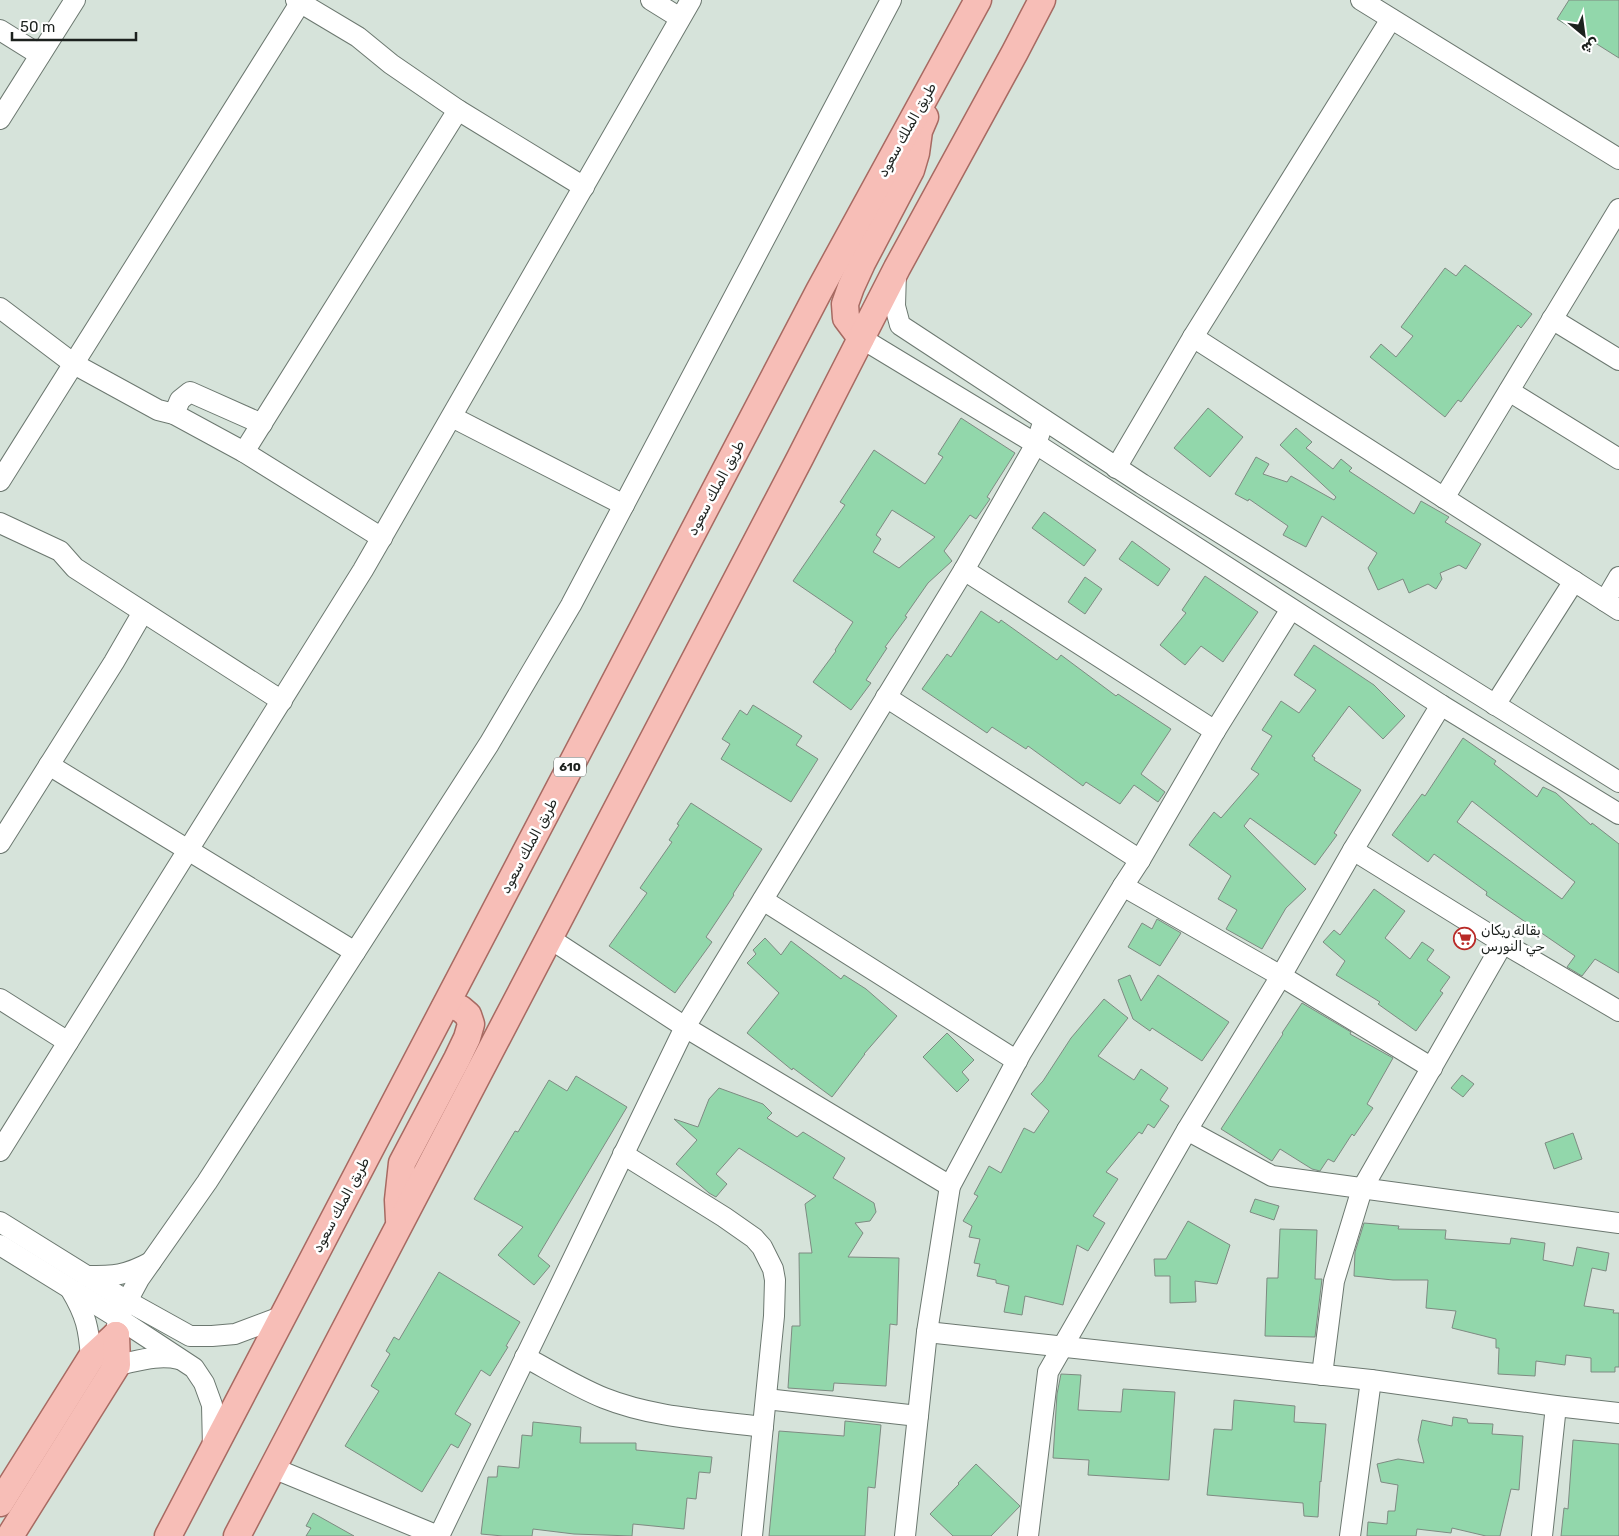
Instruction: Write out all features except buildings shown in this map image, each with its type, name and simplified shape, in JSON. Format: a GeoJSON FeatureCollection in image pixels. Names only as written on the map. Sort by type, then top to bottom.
{"type":"FeatureCollection","features":[{"type":"Feature","properties":{"kind":"main road","name":"طريق الملك سعود"},"geometry":{"type":"LineString","coordinates":[[168,1536],[819,291],[978,0]]}},
{"type":"Feature","properties":{"kind":"main road"},"geometry":{"type":"LineString","coordinates":[[237,1536],[897,268],[1042,0]]}},
{"type":"Feature","properties":{"kind":"main road"},"geometry":{"type":"LineString","coordinates":[[861,338],[846,318],[845,304],[851,286],[911,170],[919,132],[959,36]]}},
{"type":"Feature","properties":{"kind":"main road"},"geometry":{"type":"LineString","coordinates":[[399,1226],[398,1200],[402,1163],[458,1059],[471,1024],[468,1015],[461,1009],[454,1006],[445,1007]]}},
{"type":"Feature","properties":{"kind":"main road"},"geometry":{"type":"LineString","coordinates":[[0,1503],[91,1358],[120,1318]]}},
{"type":"Feature","properties":{"kind":"main road"},"geometry":{"type":"LineString","coordinates":[[10,1536],[117,1365],[120,1318]]}},
{"type":"Feature","properties":{"kind":"street"},"geometry":{"type":"LineString","coordinates":[[0,119],[75,0]]}},
{"type":"Feature","properties":{"kind":"street"},"geometry":{"type":"LineString","coordinates":[[651,0],[680,18]]}},
{"type":"Feature","properties":{"kind":"street"},"geometry":{"type":"LineString","coordinates":[[0,1151],[382,538],[691,0]]}},
{"type":"Feature","properties":{"kind":"street"},"geometry":{"type":"LineString","coordinates":[[120,1318],[139,1279],[207,1182],[489,744],[571,605],[891,0]]}},
{"type":"Feature","properties":{"kind":"street"},"geometry":{"type":"LineString","coordinates":[[1361,0],[1619,159]]}},
{"type":"Feature","properties":{"kind":"street"},"geometry":{"type":"LineString","coordinates":[[0,481],[300,1],[358,37],[391,64],[458,110],[584,186]]}},
{"type":"Feature","properties":{"kind":"street"},"geometry":{"type":"LineString","coordinates":[[1116,468],[1193,337],[1391,19]]}},
{"type":"Feature","properties":{"kind":"street"},"geometry":{"type":"LineString","coordinates":[[0,30],[40,56]]}},
{"type":"Feature","properties":{"kind":"street"},"geometry":{"type":"LineString","coordinates":[[244,452],[458,110]]}},
{"type":"Feature","properties":{"kind":"street"},"geometry":{"type":"LineString","coordinates":[[1444,498],[1619,208]]}},
{"type":"Feature","properties":{"kind":"street"},"geometry":{"type":"LineString","coordinates":[[897,268],[895,306],[900,325],[1116,468],[1619,782]]}},
{"type":"Feature","properties":{"kind":"street"},"geometry":{"type":"LineString","coordinates":[[0,308],[74,364],[158,410],[174,414],[244,452],[382,538]]}},
{"type":"Feature","properties":{"kind":"street"},"geometry":{"type":"LineString","coordinates":[[1552,319],[1619,360]]}},
{"type":"Feature","properties":{"kind":"street"},"geometry":{"type":"LineString","coordinates":[[1193,337],[1612,606],[1619,577]]}},
{"type":"Feature","properties":{"kind":"street"},"geometry":{"type":"LineString","coordinates":[[861,338],[1036,444],[1441,705],[1619,814]]}},
{"type":"Feature","properties":{"kind":"street"},"geometry":{"type":"LineString","coordinates":[[1509,391],[1619,458]]}},
{"type":"Feature","properties":{"kind":"street"},"geometry":{"type":"LineString","coordinates":[[174,414],[180,400],[190,392],[262,424]]}},
{"type":"Feature","properties":{"kind":"street"},"geometry":{"type":"LineString","coordinates":[[452,417],[624,504]]}},
{"type":"Feature","properties":{"kind":"street"},"geometry":{"type":"LineString","coordinates":[[273,1468],[438,1536],[685,1027],[964,570],[1036,444],[1044,420]]}},
{"type":"Feature","properties":{"kind":"street"},"geometry":{"type":"LineString","coordinates":[[0,523],[60,551],[75,568],[282,701]]}},
{"type":"Feature","properties":{"kind":"street"},"geometry":{"type":"LineString","coordinates":[[964,570],[1215,731]]}},
{"type":"Feature","properties":{"kind":"street"},"geometry":{"type":"LineString","coordinates":[[1495,705],[1574,581]]}},
{"type":"Feature","properties":{"kind":"street"},"geometry":{"type":"LineString","coordinates":[[904,1536],[927,1332],[950,1186],[1017,1061],[1140,860],[1215,731],[1291,609]]}},
{"type":"Feature","properties":{"kind":"street"},"geometry":{"type":"LineString","coordinates":[[0,843],[114,662],[143,612]]}},
{"type":"Feature","properties":{"kind":"street"},"geometry":{"type":"LineString","coordinates":[[886,697],[1140,860]]}},
{"type":"Feature","properties":{"kind":"street"},"geometry":{"type":"LineString","coordinates":[[1028,1536],[1048,1372],[1187,1130],[1281,976],[1353,850],[1441,705]]}},
{"type":"Feature","properties":{"kind":"street"},"geometry":{"type":"LineString","coordinates":[[49,764],[355,952]]}},
{"type":"Feature","properties":{"kind":"street"},"geometry":{"type":"LineString","coordinates":[[1353,850],[1503,943],[1619,1011]]}},
{"type":"Feature","properties":{"kind":"street"},"geometry":{"type":"LineString","coordinates":[[1123,886],[1281,976],[1432,1068]]}},
{"type":"Feature","properties":{"kind":"street"},"geometry":{"type":"LineString","coordinates":[[762,900],[1017,1061]]}},
{"type":"Feature","properties":{"kind":"street"},"geometry":{"type":"LineString","coordinates":[[549,938],[685,1027],[950,1186]]}},
{"type":"Feature","properties":{"kind":"street"},"geometry":{"type":"LineString","coordinates":[[1322,1375],[1334,1281],[1362,1189],[1503,943]]}},
{"type":"Feature","properties":{"kind":"street"},"geometry":{"type":"LineString","coordinates":[[0,998],[68,1042]]}},
{"type":"Feature","properties":{"kind":"street"},"geometry":{"type":"LineString","coordinates":[[1187,1130],[1272,1176],[1619,1223]]}},
{"type":"Feature","properties":{"kind":"street"},"geometry":{"type":"LineString","coordinates":[[624,1154],[745,1230],[762,1246],[769,1257],[776,1280],[776,1293],[752,1536]]}},
{"type":"Feature","properties":{"kind":"street"},"geometry":{"type":"LineString","coordinates":[[0,1222],[86,1276],[120,1318],[190,1336],[212,1336],[235,1334],[283,1316]]}},
{"type":"Feature","properties":{"kind":"street"},"geometry":{"type":"LineString","coordinates":[[0,1245],[120,1318],[194,1368],[204,1383],[212,1404],[213,1450]]}},
{"type":"Feature","properties":{"kind":"street"},"geometry":{"type":"LineString","coordinates":[[86,1276],[120,1275],[134,1271],[151,1262]]}},
{"type":"Feature","properties":{"kind":"street"},"geometry":{"type":"LineString","coordinates":[[70,1289],[81,1307],[86,1321],[91,1358]]}},
{"type":"Feature","properties":{"kind":"street"},"geometry":{"type":"LineString","coordinates":[[927,1332],[1371,1380],[1619,1413]]}},
{"type":"Feature","properties":{"kind":"street"},"geometry":{"type":"LineString","coordinates":[[183,1360],[190,1336]]}},
{"type":"Feature","properties":{"kind":"street"},"geometry":{"type":"LineString","coordinates":[[117,1365],[147,1358],[168,1356],[183,1360]]}},
{"type":"Feature","properties":{"kind":"street"},"geometry":{"type":"LineString","coordinates":[[525,1357],[603,1398],[630,1407],[685,1417],[763,1427]]}},
{"type":"Feature","properties":{"kind":"street"},"geometry":{"type":"LineString","coordinates":[[1350,1536],[1371,1380]]}},
{"type":"Feature","properties":{"kind":"street"},"geometry":{"type":"LineString","coordinates":[[766,1399],[918,1416]]}},
{"type":"Feature","properties":{"kind":"street"},"geometry":{"type":"LineString","coordinates":[[1542,1536],[1556,1406]]}},
{"type":"Feature","properties":{"kind":"place","name":"بقالة ريكان حي النورس"},"geometry":{"type":"Point","coordinates":[1465,938]}}]}
